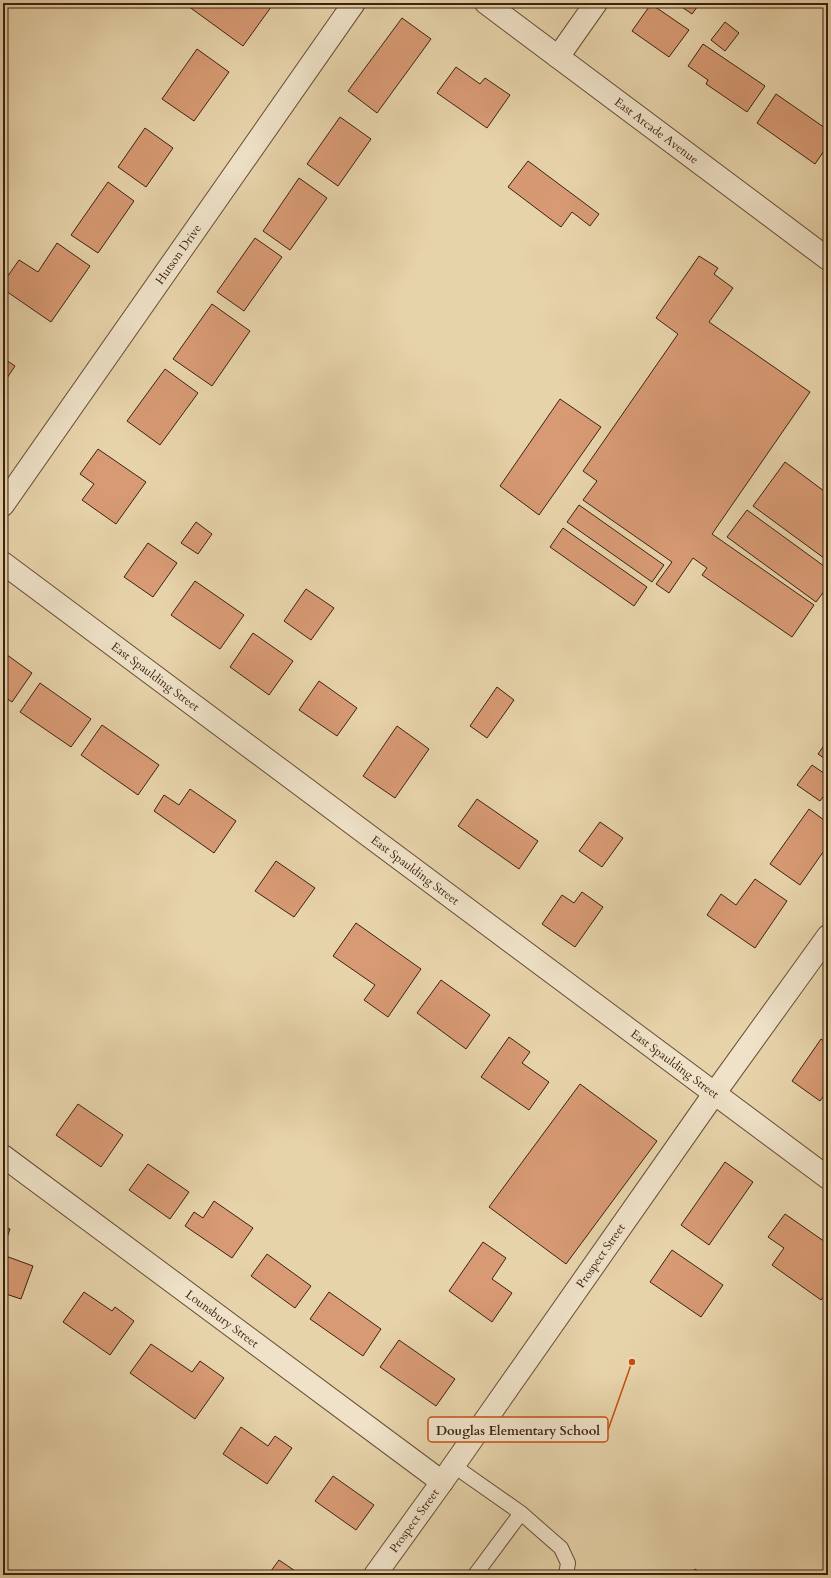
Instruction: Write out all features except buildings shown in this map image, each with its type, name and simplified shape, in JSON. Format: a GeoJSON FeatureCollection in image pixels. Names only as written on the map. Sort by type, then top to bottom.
{"type":"FeatureCollection","features":[{"type":"Feature","properties":{"kind":"street","name":"Hutson Drive"},"geometry":{"type":"LineString","coordinates":[[3,505],[354,3]]}},
{"type":"Feature","properties":{"kind":"street","name":"East Arcade Avenue"},"geometry":{"type":"LineString","coordinates":[[486,3],[828,259]]}},
{"type":"Feature","properties":{"kind":"street"},"geometry":{"type":"LineString","coordinates":[[558,57],[596,3]]}},
{"type":"Feature","properties":{"kind":"street","name":"East Spaulding Street"},"geometry":{"type":"LineString","coordinates":[[3,563],[828,1178]]}},
{"type":"Feature","properties":{"kind":"street","name":"Prospect Street"},"geometry":{"type":"LineString","coordinates":[[375,1575],[448,1474],[714,1094],[828,936]]}},
{"type":"Feature","properties":{"kind":"street","name":"Lounsbury Street"},"geometry":{"type":"LineString","coordinates":[[3,1156],[448,1474]]}},
{"type":"Feature","properties":{"kind":"lane"},"geometry":{"type":"LineString","coordinates":[[448,1474],[521,1513],[561,1548],[568,1563],[566,1575]]}},
{"type":"Feature","properties":{"kind":"lane"},"geometry":{"type":"LineString","coordinates":[[475,1575],[521,1513]]}},
{"type":"Feature","properties":{"kind":"place","name":"Douglas Elementary School"},"geometry":{"type":"Point","coordinates":[632,1362]}}]}
